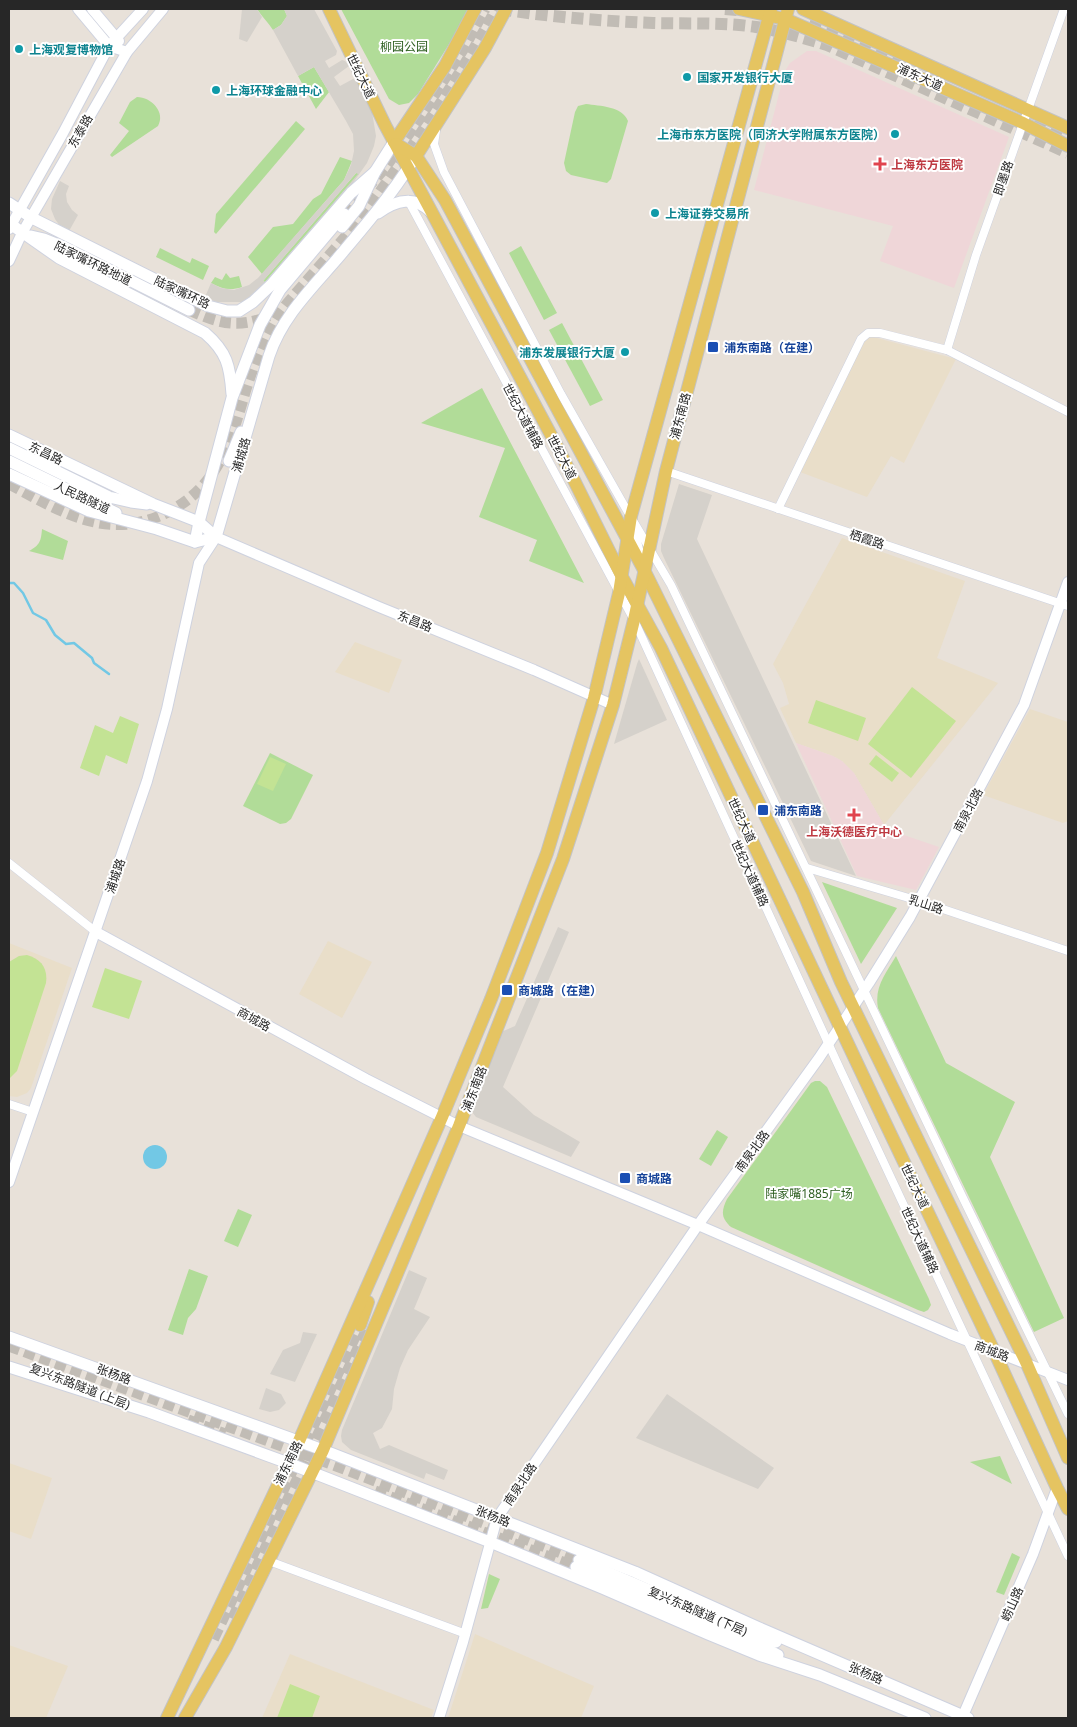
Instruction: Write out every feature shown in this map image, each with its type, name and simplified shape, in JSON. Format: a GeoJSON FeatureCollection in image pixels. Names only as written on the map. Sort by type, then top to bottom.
{"type":"FeatureCollection","features":[{"type":"Feature","properties":{"kind":"main road","name":"世纪大道"},"geometry":{"type":"LineString","coordinates":[[329,9],[394,142],[558,448],[622,576],[661,648],[1068,1508]]}},
{"type":"Feature","properties":{"kind":"main road"},"geometry":{"type":"LineString","coordinates":[[250,350],[281,301],[351,216],[364,196],[375,172],[442,72],[475,9]]}},
{"type":"Feature","properties":{"kind":"main road"},"geometry":{"type":"LineString","coordinates":[[368,223],[440,120],[485,48],[506,9]]}},
{"type":"Feature","properties":{"kind":"main road","name":"浦东大道"},"geometry":{"type":"LineString","coordinates":[[739,9],[786,14],[1023,123],[1068,146]]}},
{"type":"Feature","properties":{"kind":"main road","name":"浦东大道"},"geometry":{"type":"LineString","coordinates":[[803,9],[1068,128]]}},
{"type":"Feature","properties":{"kind":"main road","name":"浦东南路"},"geometry":{"type":"LineString","coordinates":[[168,1718],[299,1441],[442,1117],[491,999],[548,853],[594,698],[619,593],[631,516],[770,12]]}},
{"type":"Feature","properties":{"kind":"main road","name":"浦东南路"},"geometry":{"type":"LineString","coordinates":[[184,1718],[226,1647],[323,1450],[459,1126],[563,859],[613,705],[634,620],[648,546],[666,471],[786,14]]}},
{"type":"Feature","properties":{"kind":"main road","name":"世纪大道"},"geometry":{"type":"LineString","coordinates":[[394,142],[416,156],[445,200],[644,570],[802,892],[853,1008],[1027,1364],[1068,1458]]}},
{"type":"Feature","properties":{"kind":"main road"},"geometry":{"type":"LineString","coordinates":[[239,311],[253,302],[271,285],[340,204],[375,172]]}},
{"type":"Feature","properties":{"kind":"main road"},"geometry":{"type":"LineString","coordinates":[[368,223],[378,213],[393,204],[408,200],[422,205],[432,213]]}},
{"type":"Feature","properties":{"kind":"main road","name":"陆家嘴环路"},"geometry":{"type":"LineString","coordinates":[[9,203],[32,218],[208,306],[227,311],[239,311]]}},
{"type":"Feature","properties":{"kind":"main road"},"geometry":{"type":"LineString","coordinates":[[250,350],[265,314],[280,290],[344,214]]}},
{"type":"Feature","properties":{"kind":"main road","name":"浦城路"},"geometry":{"type":"LineString","coordinates":[[216,537],[273,343],[294,309],[368,223]]}},
{"type":"Feature","properties":{"kind":"main road","name":"陆家嘴环路"},"geometry":{"type":"LineString","coordinates":[[10,225],[59,258],[205,333],[220,347],[225,356],[230,374],[232,398]]}},
{"type":"Feature","properties":{"kind":"main road","name":"陆家嘴环路地道"},"geometry":{"type":"LineString","coordinates":[[22,233],[64,247],[189,310]]}},
{"type":"Feature","properties":{"kind":"main road"},"geometry":{"type":"LineString","coordinates":[[239,311],[260,304],[280,290]]}},
{"type":"Feature","properties":{"kind":"main road","name":"浦城路"},"geometry":{"type":"LineString","coordinates":[[195,542],[198,522],[232,398],[250,350]]}},
{"type":"Feature","properties":{"kind":"main road"},"geometry":{"type":"LineString","coordinates":[[229,461],[239,437],[260,371],[269,356]]}},
{"type":"Feature","properties":{"kind":"main road","name":"东昌路"},"geometry":{"type":"LineString","coordinates":[[9,435],[153,504],[198,522],[216,537]]}},
{"type":"Feature","properties":{"kind":"main road","name":"人民路隧道"},"geometry":{"type":"LineString","coordinates":[[9,448],[109,497],[153,504]]}},
{"type":"Feature","properties":{"kind":"main road","name":"人民路隧道"},"geometry":{"type":"LineString","coordinates":[[9,461],[107,509],[157,529]]}},
{"type":"Feature","properties":{"kind":"main road"},"geometry":{"type":"LineString","coordinates":[[9,474],[89,511],[157,529],[195,542],[216,537]]}},
{"type":"Feature","properties":{"kind":"main road","name":"浦东南路"},"geometry":{"type":"LineString","coordinates":[[403,1205],[363,1328],[422,1215]]}},
{"type":"Feature","properties":{"kind":"main road","name":"复兴东路隧道 (上层)"},"geometry":{"type":"LineString","coordinates":[[12,1341],[167,1394]]}},
{"type":"Feature","properties":{"kind":"main road","name":"复兴东路隧道 (上层)"},"geometry":{"type":"LineString","coordinates":[[10,1363],[149,1412]]}},
{"type":"Feature","properties":{"kind":"main road","name":"张杨路"},"geometry":{"type":"LineString","coordinates":[[167,1394],[323,1450],[635,1572],[964,1718]]}},
{"type":"Feature","properties":{"kind":"main road","name":"张杨路"},"geometry":{"type":"LineString","coordinates":[[149,1412],[288,1463],[490,1542],[708,1634],[884,1700],[925,1718]]}},
{"type":"Feature","properties":{"kind":"main road","name":"复兴东路隧道 (下层)"},"geometry":{"type":"LineString","coordinates":[[811,1673],[761,1646],[708,1625],[577,1564],[756,1636],[821,1655]]}},
{"type":"Feature","properties":{"kind":"main road","name":"浦东南路"},"geometry":{"type":"LineString","coordinates":[[168,1718],[218,1640],[184,1718]]}},
{"type":"Feature","properties":{"kind":"street"},"geometry":{"type":"LineString","coordinates":[[78,9],[109,46],[127,52]]}},
{"type":"Feature","properties":{"kind":"street"},"geometry":{"type":"LineString","coordinates":[[92,9],[127,52]]}},
{"type":"Feature","properties":{"kind":"street","name":"东泰路"},"geometry":{"type":"LineString","coordinates":[[10,225],[20,211],[109,46],[143,9]]}},
{"type":"Feature","properties":{"kind":"street","name":"东泰路"},"geometry":{"type":"LineString","coordinates":[[9,261],[22,233],[127,52],[164,9]]}},
{"type":"Feature","properties":{"kind":"street","name":"即墨路"},"geometry":{"type":"LineString","coordinates":[[947,350],[976,255],[1064,9]]}},
{"type":"Feature","properties":{"kind":"street"},"geometry":{"type":"LineString","coordinates":[[440,120],[434,136],[434,144],[444,172],[561,394],[671,585],[1068,1414]]}},
{"type":"Feature","properties":{"kind":"street","name":"世纪大道辅路"},"geometry":{"type":"LineString","coordinates":[[408,200],[634,620],[828,1044],[1068,1556]]}},
{"type":"Feature","properties":{"kind":"street"},"geometry":{"type":"LineString","coordinates":[[778,509],[861,340],[868,334],[880,332],[947,350],[1068,412]]}},
{"type":"Feature","properties":{"kind":"street","name":"栖霞路"},"geometry":{"type":"LineString","coordinates":[[666,471],[1064,605]]}},
{"type":"Feature","properties":{"kind":"street"},"geometry":{"type":"LineString","coordinates":[[631,516],[644,570]]}},
{"type":"Feature","properties":{"kind":"street","name":"浦城路"},"geometry":{"type":"LineString","coordinates":[[9,1182],[147,781],[167,709],[199,563],[216,537]]}},
{"type":"Feature","properties":{"kind":"street","name":"东昌路"},"geometry":{"type":"LineString","coordinates":[[216,537],[613,705]]}},
{"type":"Feature","properties":{"kind":"street","name":"浦城路"},"geometry":{"type":"LineString","coordinates":[[195,542],[199,563]]}},
{"type":"Feature","properties":{"kind":"street","name":"南泉北路"},"geometry":{"type":"LineString","coordinates":[[439,1718],[466,1634],[497,1518],[698,1226],[853,1008],[919,901],[1021,710],[1064,605],[1068,582]]}},
{"type":"Feature","properties":{"kind":"street","name":"商城路"},"geometry":{"type":"LineString","coordinates":[[9,862],[96,932],[358,1075],[459,1126],[968,1341],[1068,1380]]}},
{"type":"Feature","properties":{"kind":"street"},"geometry":{"type":"LineString","coordinates":[[802,892],[807,868]]}},
{"type":"Feature","properties":{"kind":"street","name":"乳山路"},"geometry":{"type":"LineString","coordinates":[[807,868],[919,901],[1068,951]]}},
{"type":"Feature","properties":{"kind":"street"},"geometry":{"type":"LineString","coordinates":[[9,1104],[33,1112]]}},
{"type":"Feature","properties":{"kind":"street","name":"崂山路"},"geometry":{"type":"LineString","coordinates":[[964,1718],[1016,1595],[1057,1488]]}},
{"type":"Feature","properties":{"kind":"street"},"geometry":{"type":"LineString","coordinates":[[269,1561],[466,1634]]}},
{"type":"Feature","properties":{"kind":"shaded area"},"geometry":{"type":"Polygon","coordinates":[[[242,9],[257,9],[262,17],[247,42],[239,39],[242,9]]]}},
{"type":"Feature","properties":{"kind":"shaded area"},"geometry":{"type":"Polygon","coordinates":[[[284,9],[314,9],[337,51],[336,55],[325,61],[329,68],[342,60],[349,66],[334,77],[340,86],[353,79],[356,80],[372,112],[376,136],[374,146],[367,163],[350,187],[263,287],[242,302],[216,302],[205,297],[211,283],[221,288],[234,290],[249,285],[258,278],[344,180],[351,165],[354,151],[353,134],[346,121],[314,67],[298,76],[273,30],[281,25],[287,16],[284,9]],[[356,173],[263,281],[265,282],[358,174],[356,173]]]}},
{"type":"Feature","properties":{"kind":"shaded area","name":"上海东方医院"},"geometry":{"type":"Polygon","coordinates":[[[807,51],[816,51],[1009,137],[954,288],[880,261],[893,226],[754,190],[785,71],[790,63],[807,51]]]}},
{"type":"Feature","properties":{"kind":"shaded area"},"geometry":{"type":"Polygon","coordinates":[[[60,181],[69,186],[66,194],[67,202],[78,215],[69,231],[60,226],[51,209],[52,199],[60,181]]]}},
{"type":"Feature","properties":{"kind":"shaded area"},"geometry":{"type":"Polygon","coordinates":[[[873,337],[956,359],[904,463],[891,456],[867,497],[800,472],[866,338],[873,337]]]}},
{"type":"Feature","properties":{"kind":"shaded area"},"geometry":{"type":"Polygon","coordinates":[[[679,484],[712,495],[697,539],[856,876],[811,861],[664,558],[661,544],[679,484]]]}},
{"type":"Feature","properties":{"kind":"shaded area"},"geometry":{"type":"Polygon","coordinates":[[[842,538],[965,581],[937,658],[998,683],[884,825],[854,773],[842,761],[796,743],[780,708],[789,704],[783,683],[773,664],[842,538]]]}},
{"type":"Feature","properties":{"kind":"shaded area"},"geometry":{"type":"Polygon","coordinates":[[[355,642],[402,660],[389,693],[335,672],[355,642]]]}},
{"type":"Feature","properties":{"kind":"shaded area"},"geometry":{"type":"Polygon","coordinates":[[[639,659],[667,720],[614,744],[637,664],[639,659]]]}},
{"type":"Feature","properties":{"kind":"shaded area"},"geometry":{"type":"Polygon","coordinates":[[[1030,709],[1068,722],[1068,821],[1063,823],[983,795],[1030,709]]]}},
{"type":"Feature","properties":{"kind":"shaded area","name":"上海沃德医疗中心"},"geometry":{"type":"Polygon","coordinates":[[[796,743],[842,761],[854,773],[884,825],[895,832],[939,847],[916,890],[857,876],[796,743]]]}},
{"type":"Feature","properties":{"kind":"shaded area"},"geometry":{"type":"Polygon","coordinates":[[[558,927],[569,932],[503,1087],[534,1115],[580,1142],[571,1157],[476,1117],[472,1112],[471,1106],[501,1032],[515,1026],[558,927]]]}},
{"type":"Feature","properties":{"kind":"shaded area"},"geometry":{"type":"Polygon","coordinates":[[[328,941],[372,962],[342,1018],[299,994],[328,941]]]}},
{"type":"Feature","properties":{"kind":"shaded area"},"geometry":{"type":"Polygon","coordinates":[[[9,943],[72,968],[31,1088],[27,1093],[17,1097],[9,1096],[9,943]]]}},
{"type":"Feature","properties":{"kind":"shaded area"},"geometry":{"type":"Polygon","coordinates":[[[409,1270],[427,1278],[414,1309],[430,1317],[408,1350],[400,1368],[394,1389],[392,1409],[382,1428],[373,1433],[380,1449],[389,1445],[448,1470],[444,1480],[426,1473],[424,1479],[351,1450],[342,1442],[341,1436],[409,1270]]]}},
{"type":"Feature","properties":{"kind":"shaded area"},"geometry":{"type":"Polygon","coordinates":[[[303,1332],[317,1334],[295,1382],[270,1374],[283,1350],[300,1343],[303,1332]]]}},
{"type":"Feature","properties":{"kind":"shaded area"},"geometry":{"type":"Polygon","coordinates":[[[266,1388],[281,1394],[286,1403],[279,1410],[270,1412],[259,1409],[266,1388]]]}},
{"type":"Feature","properties":{"kind":"shaded area"},"geometry":{"type":"Polygon","coordinates":[[[667,1394],[774,1468],[758,1489],[636,1438],[667,1394]]]}},
{"type":"Feature","properties":{"kind":"shaded area"},"geometry":{"type":"Polygon","coordinates":[[[9,1463],[52,1478],[31,1539],[9,1531],[9,1463]]]}},
{"type":"Feature","properties":{"kind":"shaded area"},"geometry":{"type":"Polygon","coordinates":[[[475,1634],[594,1686],[581,1718],[448,1718],[475,1634]]]}},
{"type":"Feature","properties":{"kind":"shaded area"},"geometry":{"type":"Polygon","coordinates":[[[9,1645],[68,1666],[46,1718],[9,1718],[9,1645]]]}},
{"type":"Feature","properties":{"kind":"shaded area"},"geometry":{"type":"Polygon","coordinates":[[[290,1654],[434,1710],[431,1718],[262,1718],[290,1654]]]}},
{"type":"Feature","properties":{"kind":"green space"},"geometry":{"type":"Polygon","coordinates":[[[257,9],[284,9],[287,16],[281,25],[273,30],[257,9]]]}},
{"type":"Feature","properties":{"kind":"green space","name":"柳园公园"},"geometry":{"type":"Polygon","coordinates":[[[341,9],[469,9],[418,94],[409,103],[399,105],[389,99],[341,9]]]}},
{"type":"Feature","properties":{"kind":"green space"},"geometry":{"type":"Polygon","coordinates":[[[314,67],[329,92],[316,109],[298,76],[314,67]]]}},
{"type":"Feature","properties":{"kind":"green space"},"geometry":{"type":"Polygon","coordinates":[[[137,97],[152,102],[156,106],[160,116],[158,126],[112,157],[110,155],[129,131],[119,123],[130,102],[137,97]]]}},
{"type":"Feature","properties":{"kind":"green space"},"geometry":{"type":"Polygon","coordinates":[[[586,104],[604,106],[621,112],[628,121],[611,179],[607,183],[571,175],[566,171],[564,163],[575,112],[578,106],[586,104]]]}},
{"type":"Feature","properties":{"kind":"green space"},"geometry":{"type":"Polygon","coordinates":[[[296,121],[305,129],[216,234],[214,232],[216,214],[296,121]]]}},
{"type":"Feature","properties":{"kind":"green space"},"geometry":{"type":"Polygon","coordinates":[[[340,157],[352,161],[344,180],[262,274],[248,257],[273,227],[293,224],[313,199],[321,194],[340,157]]]}},
{"type":"Feature","properties":{"kind":"green space"},"geometry":{"type":"Polygon","coordinates":[[[357,172],[359,174],[265,282],[263,281],[357,172]]]}},
{"type":"Feature","properties":{"kind":"green space"},"geometry":{"type":"Polygon","coordinates":[[[521,246],[557,313],[544,320],[509,253],[521,246]]]}},
{"type":"Feature","properties":{"kind":"green space"},"geometry":{"type":"Polygon","coordinates":[[[160,248],[190,263],[192,258],[209,266],[203,280],[156,257],[160,248]]]}},
{"type":"Feature","properties":{"kind":"green space"},"geometry":{"type":"Polygon","coordinates":[[[226,273],[230,278],[239,276],[242,287],[226,289],[211,283],[215,277],[222,280],[226,273]]]}},
{"type":"Feature","properties":{"kind":"green space"},"geometry":{"type":"Polygon","coordinates":[[[562,323],[603,400],[590,406],[549,330],[562,323]]]}},
{"type":"Feature","properties":{"kind":"green space"},"geometry":{"type":"Polygon","coordinates":[[[482,388],[584,583],[529,561],[537,540],[479,517],[505,448],[421,423],[482,388]]]}},
{"type":"Feature","properties":{"kind":"green space"},"geometry":{"type":"Polygon","coordinates":[[[42,529],[68,541],[63,560],[29,551],[36,547],[39,542],[42,529]]]}},
{"type":"Feature","properties":{"kind":"green space"},"geometry":{"type":"Polygon","coordinates":[[[912,687],[956,721],[911,778],[868,744],[912,687]]]}},
{"type":"Feature","properties":{"kind":"green space"},"geometry":{"type":"Polygon","coordinates":[[[816,700],[866,718],[858,741],[808,723],[816,700]]]}},
{"type":"Feature","properties":{"kind":"green space"},"geometry":{"type":"Polygon","coordinates":[[[120,716],[139,724],[127,764],[106,755],[99,776],[80,768],[95,725],[113,733],[120,716]]]}},
{"type":"Feature","properties":{"kind":"green space"},"geometry":{"type":"Polygon","coordinates":[[[270,753],[313,775],[291,819],[286,823],[280,824],[243,806],[270,753]]]}},
{"type":"Feature","properties":{"kind":"green space"},"geometry":{"type":"Polygon","coordinates":[[[876,755],[899,773],[892,782],[869,764],[876,755]]]}},
{"type":"Feature","properties":{"kind":"green space"},"geometry":{"type":"Polygon","coordinates":[[[270,757],[286,764],[273,791],[257,784],[270,757]]]}},
{"type":"Feature","properties":{"kind":"green space"},"geometry":{"type":"Polygon","coordinates":[[[822,882],[897,908],[861,964],[822,882]]]}},
{"type":"Feature","properties":{"kind":"green space"},"geometry":{"type":"Polygon","coordinates":[[[27,955],[40,962],[45,969],[46,983],[17,1071],[9,1079],[9,962],[19,956],[27,955]]]}},
{"type":"Feature","properties":{"kind":"green space"},"geometry":{"type":"Polygon","coordinates":[[[896,956],[946,1063],[1015,1102],[990,1157],[1064,1318],[1034,1332],[878,1008],[879,987],[896,956]]]}},
{"type":"Feature","properties":{"kind":"green space"},"geometry":{"type":"Polygon","coordinates":[[[105,968],[142,981],[129,1019],[92,1007],[105,968]]]}},
{"type":"Feature","properties":{"kind":"green space","name":"陆家嘴1885广场"},"geometry":{"type":"Polygon","coordinates":[[[820,1081],[827,1087],[929,1299],[931,1305],[924,1312],[731,1227],[725,1221],[723,1211],[727,1199],[811,1083],[820,1081]]]}},
{"type":"Feature","properties":{"kind":"green space"},"geometry":{"type":"Polygon","coordinates":[[[717,1130],[728,1137],[711,1166],[699,1159],[717,1130]]]}},
{"type":"Feature","properties":{"kind":"green space"},"geometry":{"type":"Polygon","coordinates":[[[238,1209],[252,1215],[238,1247],[224,1241],[238,1209]]]}},
{"type":"Feature","properties":{"kind":"green space"},"geometry":{"type":"Polygon","coordinates":[[[189,1269],[208,1276],[196,1309],[188,1318],[183,1335],[168,1330],[189,1269]]]}},
{"type":"Feature","properties":{"kind":"green space"},"geometry":{"type":"Polygon","coordinates":[[[1000,1456],[1012,1484],[970,1462],[1000,1456]]]}},
{"type":"Feature","properties":{"kind":"green space"},"geometry":{"type":"Polygon","coordinates":[[[1012,1553],[1020,1557],[1004,1595],[996,1592],[1012,1553]]]}},
{"type":"Feature","properties":{"kind":"green space"},"geometry":{"type":"Polygon","coordinates":[[[489,1574],[500,1579],[488,1608],[481,1609],[489,1574]]]}},
{"type":"Feature","properties":{"kind":"green space"},"geometry":{"type":"Polygon","coordinates":[[[290,1684],[320,1696],[312,1718],[277,1718],[290,1684]]]}},
{"type":"Feature","properties":{"kind":"water"},"geometry":{"type":"Polygon","coordinates":[[[155,1145],[163,1149],[167,1157],[163,1165],[155,1169],[147,1165],[143,1157],[147,1149],[155,1145]]]}},
{"type":"Feature","properties":{"kind":"waterway"},"geometry":{"type":"LineString","coordinates":[[9,583],[14,583],[23,593],[33,613],[46,620],[55,635],[66,644],[74,643],[92,658],[94,663],[109,674]]}},
{"type":"Feature","properties":{"kind":"tunnel"},"geometry":{"type":"LineString","coordinates":[[344,214],[385,168],[420,118],[464,48],[485,9]]}},
{"type":"Feature","properties":{"kind":"tunnel"},"geometry":{"type":"LineString","coordinates":[[9,484],[67,513],[86,520],[106,524],[127,524],[148,520],[170,511],[201,488],[212,474],[229,443],[255,364],[276,319],[287,303],[355,225],[408,152],[443,99],[496,9]]}},
{"type":"Feature","properties":{"kind":"tunnel"},"geometry":{"type":"LineString","coordinates":[[500,9],[615,21],[743,25],[783,33],[827,45],[1068,153]]}},
{"type":"Feature","properties":{"kind":"tunnel"},"geometry":{"type":"LineString","coordinates":[[725,9],[749,11]]}},
{"type":"Feature","properties":{"kind":"tunnel"},"geometry":{"type":"LineString","coordinates":[[809,25],[831,31],[906,65]]}},
{"type":"Feature","properties":{"kind":"tunnel"},"geometry":{"type":"LineString","coordinates":[[1034,123],[1068,138]]}},
{"type":"Feature","properties":{"kind":"tunnel"},"geometry":{"type":"LineString","coordinates":[[189,310],[228,323],[248,322],[269,316]]}},
{"type":"Feature","properties":{"kind":"tunnel"},"geometry":{"type":"LineString","coordinates":[[213,1639],[360,1325]]}},
{"type":"Feature","properties":{"kind":"tunnel"},"geometry":{"type":"LineString","coordinates":[[233,1619],[367,1330]]}},
{"type":"Feature","properties":{"kind":"tunnel"},"geometry":{"type":"LineString","coordinates":[[9,1346],[339,1467],[579,1560]]}},
{"type":"Feature","properties":{"kind":"tunnel"},"geometry":{"type":"LineString","coordinates":[[188,1420],[225,1434]]}},
{"type":"Feature","properties":{"kind":"tunnel"},"geometry":{"type":"LineString","coordinates":[[375,1491],[576,1567]]}},
{"type":"Feature","properties":{"kind":"place","name":"上海观复博物馆"},"geometry":{"type":"Point","coordinates":[19,49]}},
{"type":"Feature","properties":{"kind":"place","name":"国家开发银行大厦"},"geometry":{"type":"Point","coordinates":[687,77]}},
{"type":"Feature","properties":{"kind":"place","name":"上海环球金融中心"},"geometry":{"type":"Point","coordinates":[216,90]}},
{"type":"Feature","properties":{"kind":"place","name":"上海市东方医院（同济大学附属东方医院）"},"geometry":{"type":"Point","coordinates":[895,134]}},
{"type":"Feature","properties":{"kind":"place","name":"上海东方医院"},"geometry":{"type":"Point","coordinates":[880,164]}},
{"type":"Feature","properties":{"kind":"place","name":"上海证券交易所"},"geometry":{"type":"Point","coordinates":[655,213]}},
{"type":"Feature","properties":{"kind":"place","name":"浦东南路（在建）"},"geometry":{"type":"Point","coordinates":[713,347]}},
{"type":"Feature","properties":{"kind":"place","name":"浦东发展银行大厦"},"geometry":{"type":"Point","coordinates":[625,352]}},
{"type":"Feature","properties":{"kind":"place","name":"浦东南路"},"geometry":{"type":"Point","coordinates":[763,810]}},
{"type":"Feature","properties":{"kind":"place","name":"上海沃德医疗中心"},"geometry":{"type":"Point","coordinates":[854,815]}},
{"type":"Feature","properties":{"kind":"place","name":"商城路（在建）"},"geometry":{"type":"Point","coordinates":[507,990]}},
{"type":"Feature","properties":{"kind":"place","name":"商城路"},"geometry":{"type":"Point","coordinates":[625,1178]}}]}
